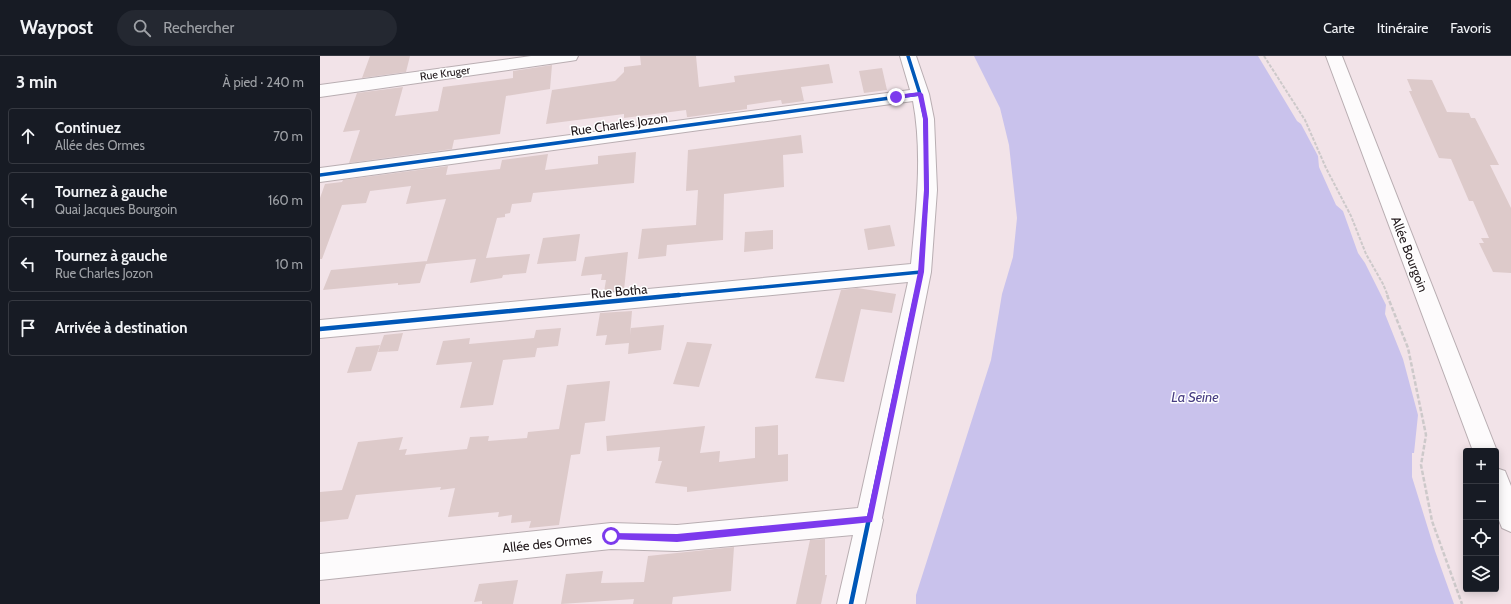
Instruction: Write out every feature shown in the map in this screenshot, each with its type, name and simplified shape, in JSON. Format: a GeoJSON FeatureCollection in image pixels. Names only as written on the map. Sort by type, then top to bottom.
{"type":"FeatureCollection","features":[{"type":"Feature","properties":{"kind":"street","name":"Rue Kruger"},"geometry":{"type":"LineString","coordinates":[[320,91],[570,56]]}},
{"type":"Feature","properties":{"kind":"street"},"geometry":{"type":"LineString","coordinates":[[851,604],[870,520],[921,272],[927,190],[925,119],[920,94],[908,56]]}},
{"type":"Feature","properties":{"kind":"street","name":"Allée Bourgoin"},"geometry":{"type":"LineString","coordinates":[[1334,56],[1484,448]]}},
{"type":"Feature","properties":{"kind":"street","name":"Rue Charles Jozon"},"geometry":{"type":"LineString","coordinates":[[320,175],[920,94]]}},
{"type":"Feature","properties":{"kind":"street","name":"Rue Botha"},"geometry":{"type":"LineString","coordinates":[[320,329],[921,272]]}},
{"type":"Feature","properties":{"kind":"street"},"geometry":{"type":"LineString","coordinates":[[1498,484],[1511,519]]}},
{"type":"Feature","properties":{"kind":"street","name":"Allée des Ormes"},"geometry":{"type":"LineString","coordinates":[[320,567],[611,536],[677,538],[870,520]]}},
{"type":"Feature","properties":{"kind":"path"},"geometry":{"type":"LineString","coordinates":[[1264,56],[1305,120],[1326,168],[1351,216],[1366,254],[1383,284],[1408,348],[1426,435],[1421,465],[1432,521],[1457,594],[1462,604]]}},
{"type":"Feature","properties":{"kind":"water","name":"La Seine"},"geometry":{"type":"Polygon","coordinates":[[[974,56],[1258,56],[1297,121],[1301,124],[1318,156],[1319,167],[1336,205],[1343,211],[1358,253],[1365,263],[1386,305],[1385,314],[1403,359],[1418,415],[1414,453],[1412,453],[1412,477],[1435,551],[1454,604],[916,604],[916,595],[991,360],[1002,294],[1013,257],[1017,218],[1009,145],[1000,108],[974,56]]]}},
{"type":"Feature","properties":{"kind":"building"},"geometry":{"type":"Polygon","coordinates":[[[370,56],[410,56],[406,72],[362,78],[370,56]]]}},
{"type":"Feature","properties":{"kind":"building"},"geometry":{"type":"Polygon","coordinates":[[[640,56],[696,56],[699,87],[735,82],[734,76],[829,64],[833,83],[801,87],[804,101],[782,104],[781,100],[747,105],[747,109],[689,117],[687,117],[686,110],[624,118],[624,114],[546,124],[552,90],[615,81],[624,72],[624,67],[641,65],[640,56]]]}},
{"type":"Feature","properties":{"kind":"building"},"geometry":{"type":"Polygon","coordinates":[[[552,65],[550,89],[506,96],[500,134],[454,140],[452,149],[349,163],[360,130],[343,132],[357,93],[403,87],[395,116],[438,111],[443,87],[513,78],[513,71],[552,65]]]}},
{"type":"Feature","properties":{"kind":"building"},"geometry":{"type":"Polygon","coordinates":[[[882,68],[887,90],[864,93],[859,71],[882,68]]]}},
{"type":"Feature","properties":{"kind":"building"},"geometry":{"type":"Polygon","coordinates":[[[1407,79],[1432,80],[1447,112],[1469,113],[1471,118],[1475,118],[1499,165],[1490,165],[1511,208],[1511,273],[1493,272],[1479,243],[1484,243],[1481,238],[1489,238],[1473,201],[1469,201],[1451,159],[1439,158],[1409,91],[1412,91],[1407,79]]]}},
{"type":"Feature","properties":{"kind":"building"},"geometry":{"type":"Polygon","coordinates":[[[801,135],[803,153],[783,155],[784,187],[724,194],[723,240],[667,245],[666,256],[638,259],[642,229],[696,225],[698,190],[686,191],[688,150],[801,135]]]}},
{"type":"Feature","properties":{"kind":"building"},"geometry":{"type":"Polygon","coordinates":[[[636,152],[634,183],[533,193],[531,202],[512,204],[510,213],[505,214],[505,217],[497,218],[486,258],[530,254],[526,273],[503,275],[502,278],[470,283],[476,259],[426,264],[446,199],[406,204],[411,186],[370,191],[366,203],[342,205],[322,259],[320,259],[320,198],[325,184],[342,182],[343,180],[448,166],[446,175],[500,169],[502,160],[548,154],[545,170],[598,164],[598,156],[636,152]]]}},
{"type":"Feature","properties":{"kind":"building"},"geometry":{"type":"Polygon","coordinates":[[[890,225],[895,246],[868,250],[864,229],[890,225]]]}},
{"type":"Feature","properties":{"kind":"building"},"geometry":{"type":"Polygon","coordinates":[[[773,230],[773,249],[744,252],[745,232],[773,230]]]}},
{"type":"Feature","properties":{"kind":"building"},"geometry":{"type":"Polygon","coordinates":[[[580,234],[576,261],[537,264],[543,238],[580,234]]]}},
{"type":"Feature","properties":{"kind":"building"},"geometry":{"type":"Polygon","coordinates":[[[628,252],[624,290],[604,292],[606,280],[601,280],[602,274],[581,276],[585,257],[628,252]]]}},
{"type":"Feature","properties":{"kind":"building"},"geometry":{"type":"Polygon","coordinates":[[[427,261],[420,283],[398,285],[398,283],[323,290],[331,270],[427,261]]]}},
{"type":"Feature","properties":{"kind":"building"},"geometry":{"type":"Polygon","coordinates":[[[857,288],[896,294],[892,313],[861,309],[844,382],[815,378],[841,290],[857,288]]]}},
{"type":"Feature","properties":{"kind":"building"},"geometry":{"type":"Polygon","coordinates":[[[632,311],[630,335],[631,328],[664,325],[661,350],[628,354],[629,343],[605,345],[607,335],[596,336],[600,313],[632,311]]]}},
{"type":"Feature","properties":{"kind":"building"},"geometry":{"type":"Polygon","coordinates":[[[561,328],[558,346],[537,348],[535,357],[503,360],[493,405],[460,408],[472,362],[436,365],[443,341],[470,338],[469,344],[534,338],[536,330],[561,328]]]}},
{"type":"Feature","properties":{"kind":"building"},"geometry":{"type":"Polygon","coordinates":[[[403,333],[398,351],[378,352],[384,335],[403,333]]]}},
{"type":"Feature","properties":{"kind":"building"},"geometry":{"type":"Polygon","coordinates":[[[687,342],[712,344],[699,387],[673,384],[687,342]]]}},
{"type":"Feature","properties":{"kind":"building"},"geometry":{"type":"Polygon","coordinates":[[[380,345],[371,371],[347,373],[356,347],[380,345]]]}},
{"type":"Feature","properties":{"kind":"building"},"geometry":{"type":"Polygon","coordinates":[[[610,381],[605,421],[585,423],[580,454],[571,455],[559,525],[529,528],[531,521],[511,523],[512,515],[498,517],[499,512],[448,517],[455,488],[440,490],[441,487],[356,495],[348,519],[320,522],[320,492],[342,490],[358,442],[403,437],[399,450],[407,449],[405,455],[467,449],[470,437],[489,436],[488,441],[527,438],[528,432],[559,429],[567,385],[610,381]]]}},
{"type":"Feature","properties":{"kind":"building"},"geometry":{"type":"Polygon","coordinates":[[[778,425],[778,455],[788,454],[788,481],[687,492],[687,487],[655,483],[662,461],[658,461],[660,447],[607,451],[606,436],[705,426],[700,453],[720,451],[719,462],[755,458],[755,427],[778,425]]]}},
{"type":"Feature","properties":{"kind":"building"},"geometry":{"type":"Polygon","coordinates":[[[825,539],[825,575],[827,575],[821,604],[796,604],[810,540],[825,539]]]}},
{"type":"Feature","properties":{"kind":"building"},"geometry":{"type":"Polygon","coordinates":[[[734,547],[731,591],[673,597],[672,604],[633,604],[634,599],[561,604],[566,574],[603,571],[601,583],[644,582],[648,556],[734,547]]]}},
{"type":"Feature","properties":{"kind":"building"},"geometry":{"type":"Polygon","coordinates":[[[518,580],[513,604],[482,604],[482,601],[474,602],[479,584],[518,580]]]}},
{"type":"Feature","properties":{"kind":"cycle path"},"geometry":{"type":"LineString","coordinates":[[851,604],[921,272],[927,190],[925,119],[920,94],[908,56]]}},
{"type":"Feature","properties":{"kind":"cycle path"},"geometry":{"type":"LineString","coordinates":[[320,175],[920,94]]}},
{"type":"Feature","properties":{"kind":"cycle path"},"geometry":{"type":"LineString","coordinates":[[320,329],[921,272]]}},
{"type":"Feature","properties":{"kind":"route"},"geometry":{"type":"LineString","coordinates":[[611,536],[677,538],[870,520],[921,272],[927,190],[925,119],[920,94],[896,97]]}}]}
